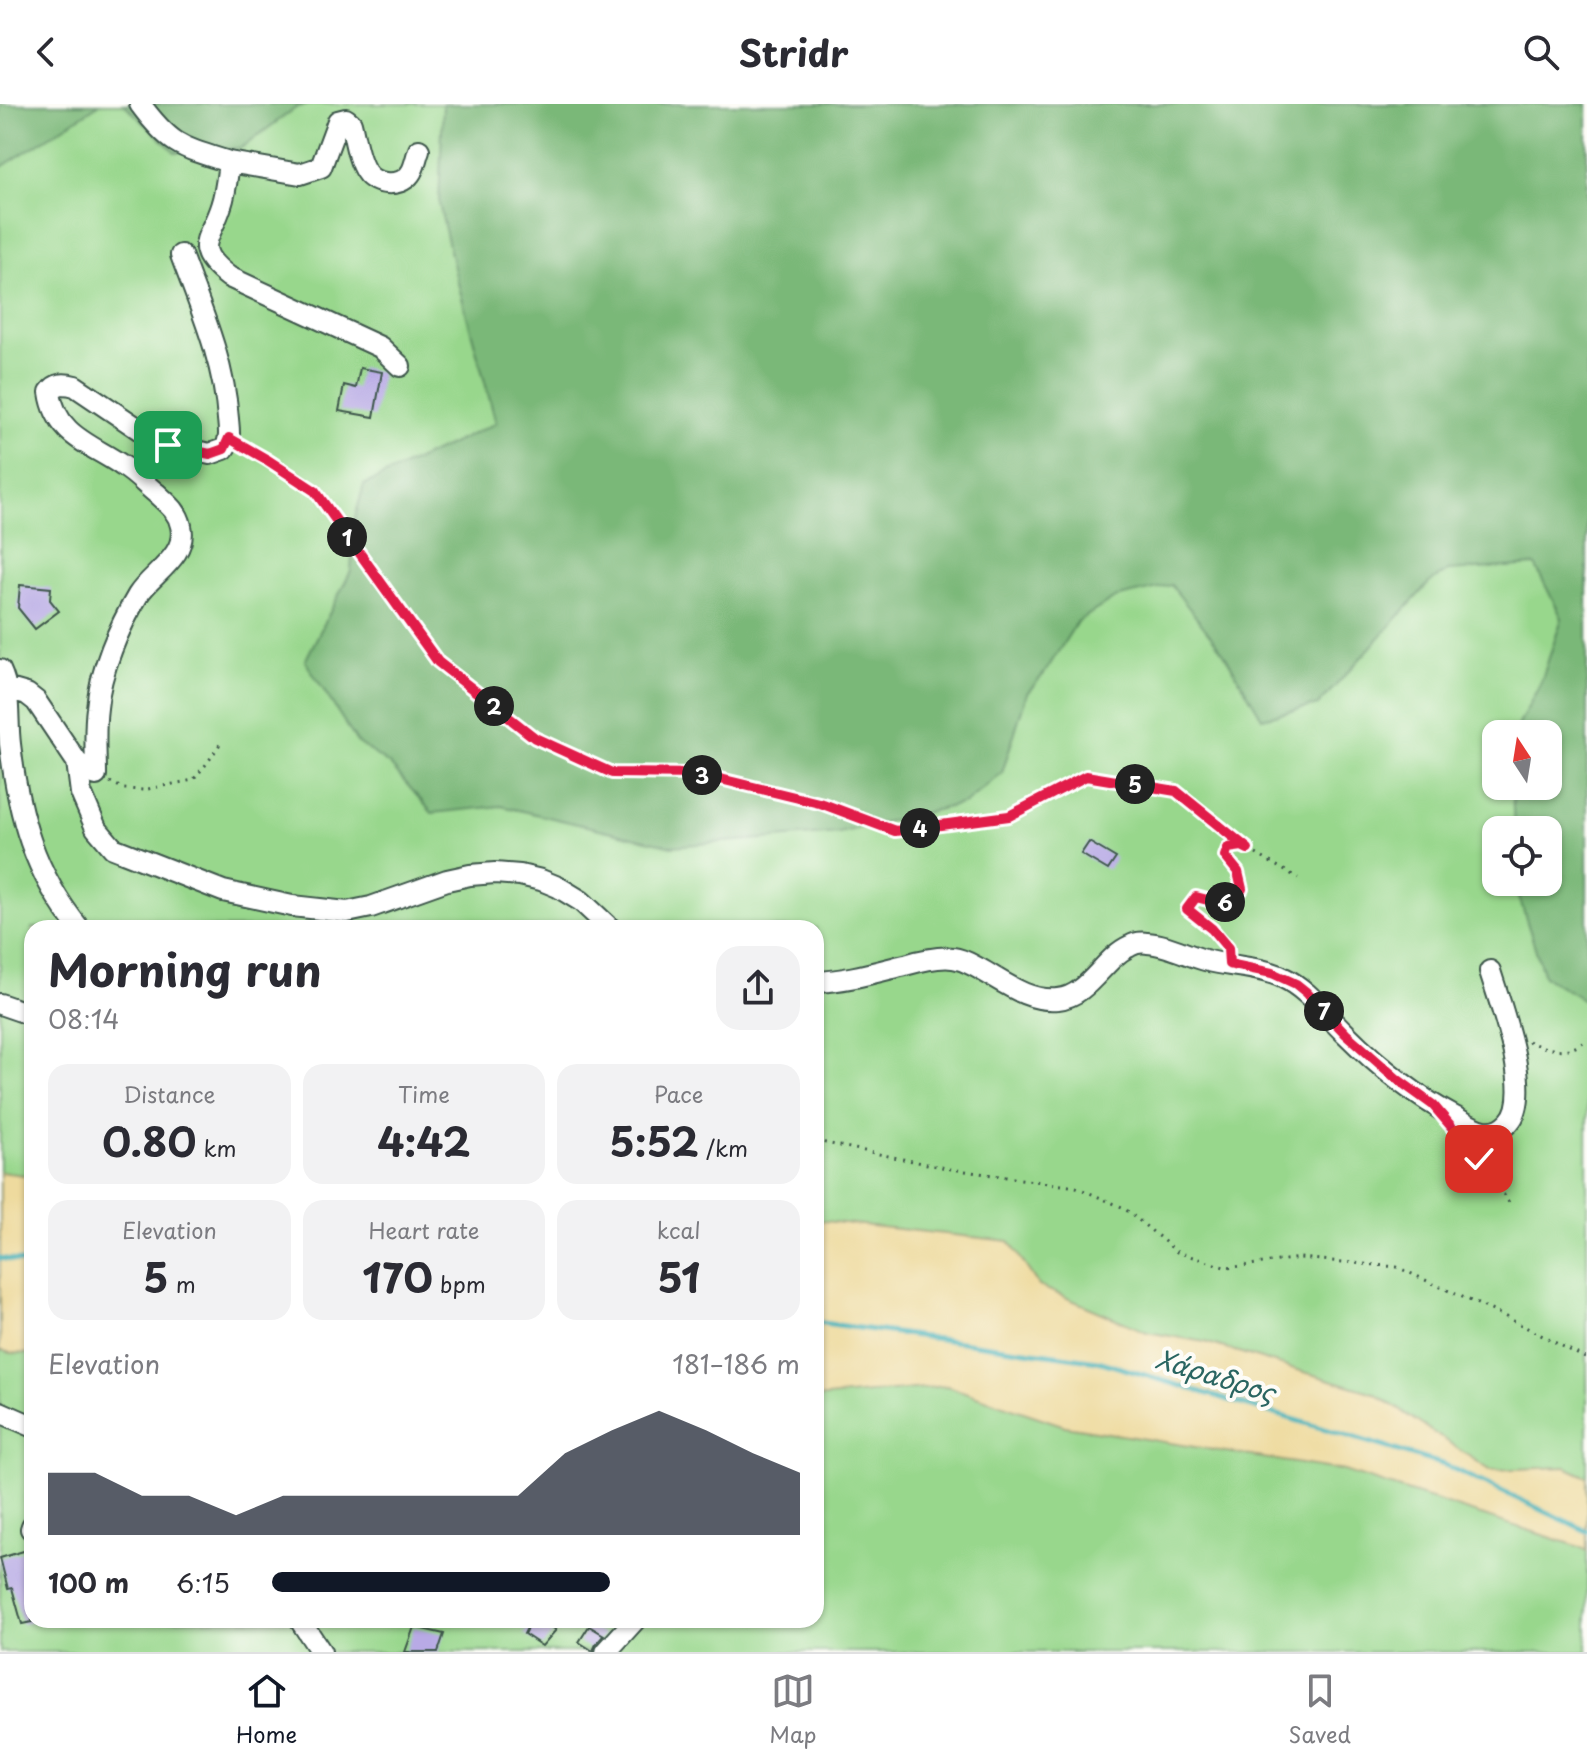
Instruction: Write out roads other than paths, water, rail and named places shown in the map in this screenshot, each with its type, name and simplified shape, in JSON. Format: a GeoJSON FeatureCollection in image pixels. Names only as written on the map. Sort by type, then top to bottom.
{"type":"FeatureCollection","features":[{"type":"Feature","properties":{"kind":"street"},"geometry":{"type":"LineString","coordinates":[[140,104],[155,124],[184,148],[229,162],[300,174],[321,167],[338,121],[346,119],[351,123],[367,175],[380,183],[399,182],[410,175],[419,150]]}},
{"type":"Feature","properties":{"kind":"street"},"geometry":{"type":"LineString","coordinates":[[229,162],[221,208],[206,238],[212,261],[229,277],[380,347],[400,366]]}},
{"type":"Feature","properties":{"kind":"street"},"geometry":{"type":"LineString","coordinates":[[3,679],[36,701],[77,762],[96,775],[96,710],[105,665],[140,592],[178,550],[182,528],[171,506],[126,468],[67,432],[55,413],[50,392],[57,385],[75,386],[152,438],[168,445],[210,454],[224,449],[229,438],[226,390],[218,355],[181,255]]}},
{"type":"Feature","properties":{"kind":"street"},"geometry":{"type":"LineString","coordinates":[[3,679],[10,745],[25,825],[48,884],[73,920]]}},
{"type":"Feature","properties":{"kind":"street"},"geometry":{"type":"LineString","coordinates":[[77,762],[81,793],[96,828],[113,848],[223,891],[292,906],[347,912],[371,907],[447,880],[495,873],[520,875],[558,887],[581,901],[601,920]]}},
{"type":"Feature","properties":{"kind":"street"},"geometry":{"type":"LineString","coordinates":[[824,981],[848,979],[916,962],[953,958],[967,962],[1027,995],[1045,1000],[1063,999],[1077,992],[1118,953],[1137,943],[1158,944],[1207,961],[1272,973],[1296,984],[1397,1079],[1433,1105],[1488,1133],[1506,1125],[1519,1103],[1518,1078],[1508,1031],[1490,971]]}},
{"type":"Feature","properties":{"kind":"street"},"geometry":{"type":"LineString","coordinates":[[0,1004],[24,1012]]}},
{"type":"Feature","properties":{"kind":"street"},"geometry":{"type":"LineString","coordinates":[[0,1412],[24,1422]]}},
{"type":"Feature","properties":{"kind":"street"},"geometry":{"type":"LineString","coordinates":[[305,1628],[321,1652]]}},
{"type":"Feature","properties":{"kind":"street"},"geometry":{"type":"LineString","coordinates":[[606,1652],[628,1628]]}},
{"type":"Feature","properties":{"kind":"waterway","name":"Χάραδρος"},"geometry":{"type":"LineString","coordinates":[[0,1258],[24,1262]]}},
{"type":"Feature","properties":{"kind":"waterway","name":"Χάραδρος"},"geometry":{"type":"LineString","coordinates":[[824,1323],[1098,1361],[1445,1465],[1587,1531]]}}]}
